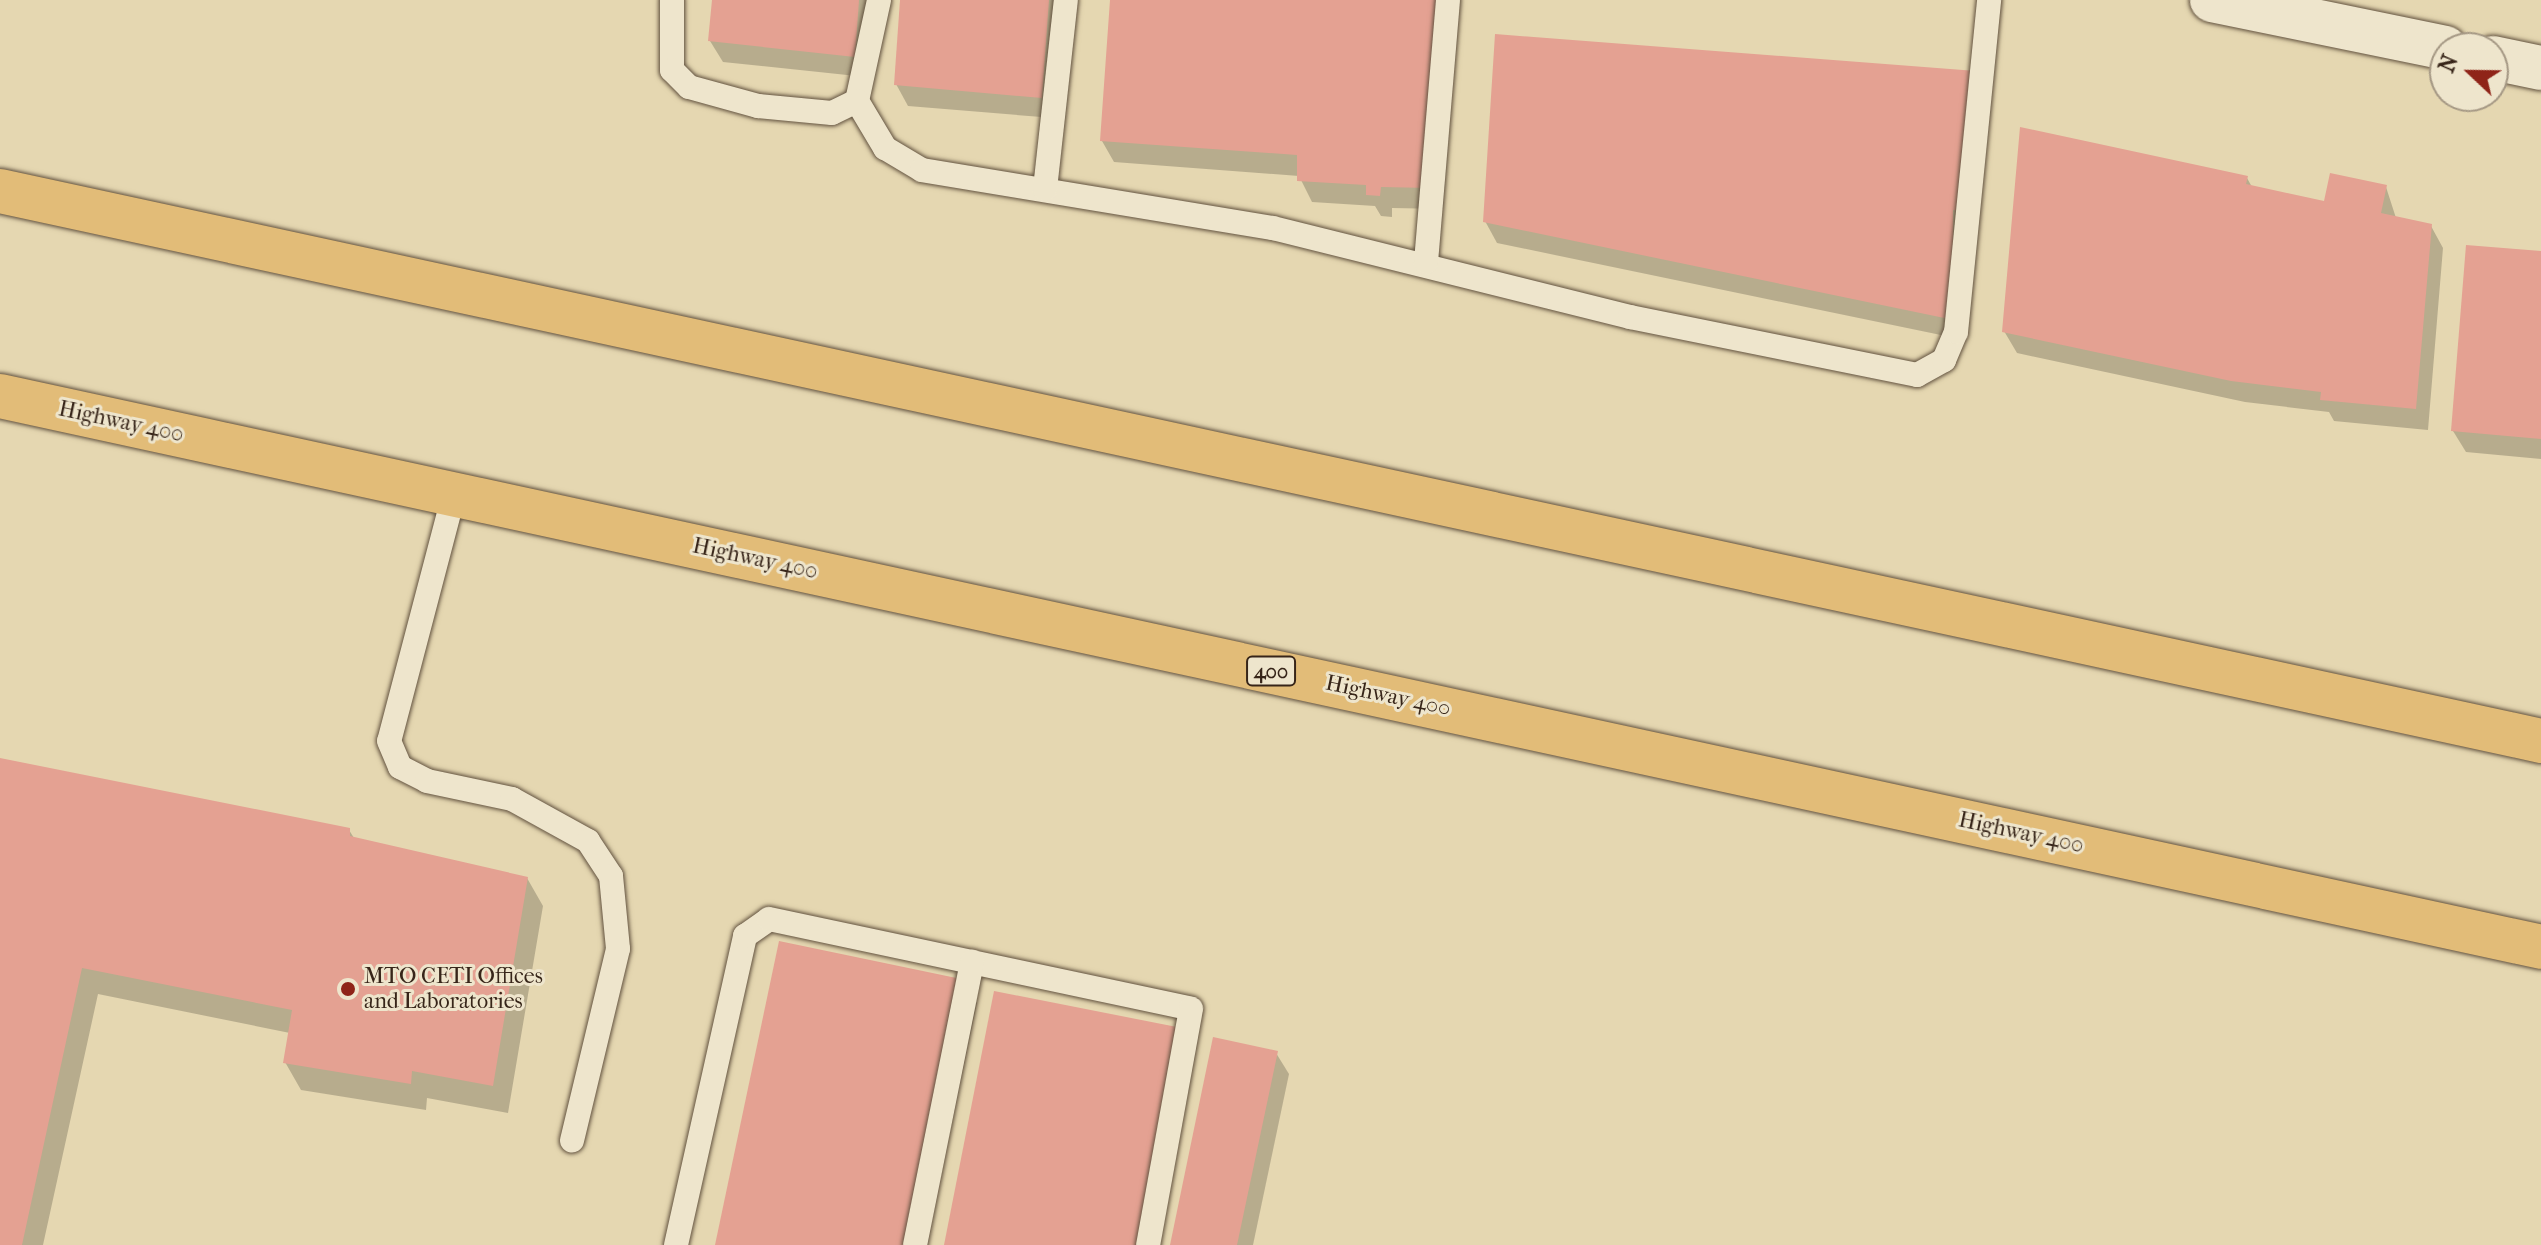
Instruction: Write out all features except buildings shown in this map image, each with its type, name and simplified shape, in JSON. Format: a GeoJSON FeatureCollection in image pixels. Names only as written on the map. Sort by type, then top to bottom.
{"type":"FeatureCollection","features":[{"type":"Feature","properties":{"kind":"highway"},"geometry":{"type":"LineString","coordinates":[[0,191],[2541,741]]}},
{"type":"Feature","properties":{"kind":"highway","name":"Highway 400"},"geometry":{"type":"LineString","coordinates":[[0,396],[2541,947]]}},
{"type":"Feature","properties":{"kind":"street"},"geometry":{"type":"LineString","coordinates":[[2212,0],[2429,45]]}},
{"type":"Feature","properties":{"kind":"street"},"geometry":{"type":"LineString","coordinates":[[2509,61],[2541,68]]}},
{"type":"Feature","properties":{"kind":"lane"},"geometry":{"type":"LineString","coordinates":[[672,0],[672,70],[689,87],[758,106],[832,113],[857,101]]}},
{"type":"Feature","properties":{"kind":"lane"},"geometry":{"type":"LineString","coordinates":[[879,0],[857,101],[885,148],[922,170],[1045,189],[1426,262],[1738,341],[1917,375],[1931,370],[1956,332],[1989,0]]}},
{"type":"Feature","properties":{"kind":"lane"},"geometry":{"type":"LineString","coordinates":[[1045,189],[1066,0]]}},
{"type":"Feature","properties":{"kind":"lane"},"geometry":{"type":"LineString","coordinates":[[1426,262],[1448,0]]}},
{"type":"Feature","properties":{"kind":"lane"},"geometry":{"type":"LineString","coordinates":[[454,494],[389,741],[400,767],[427,781],[512,799],[588,841],[611,876],[618,949],[572,1141]]}},
{"type":"Feature","properties":{"kind":"lane"},"geometry":{"type":"LineString","coordinates":[[676,1245],[739,958],[754,924],[769,919],[1191,1009],[1148,1245]]}},
{"type":"Feature","properties":{"kind":"lane"},"geometry":{"type":"LineString","coordinates":[[915,1245],[972,962]]}},
{"type":"Feature","properties":{"kind":"place","name":"MTO CETI Offices and Laboratories"},"geometry":{"type":"Point","coordinates":[348,989]}}]}
